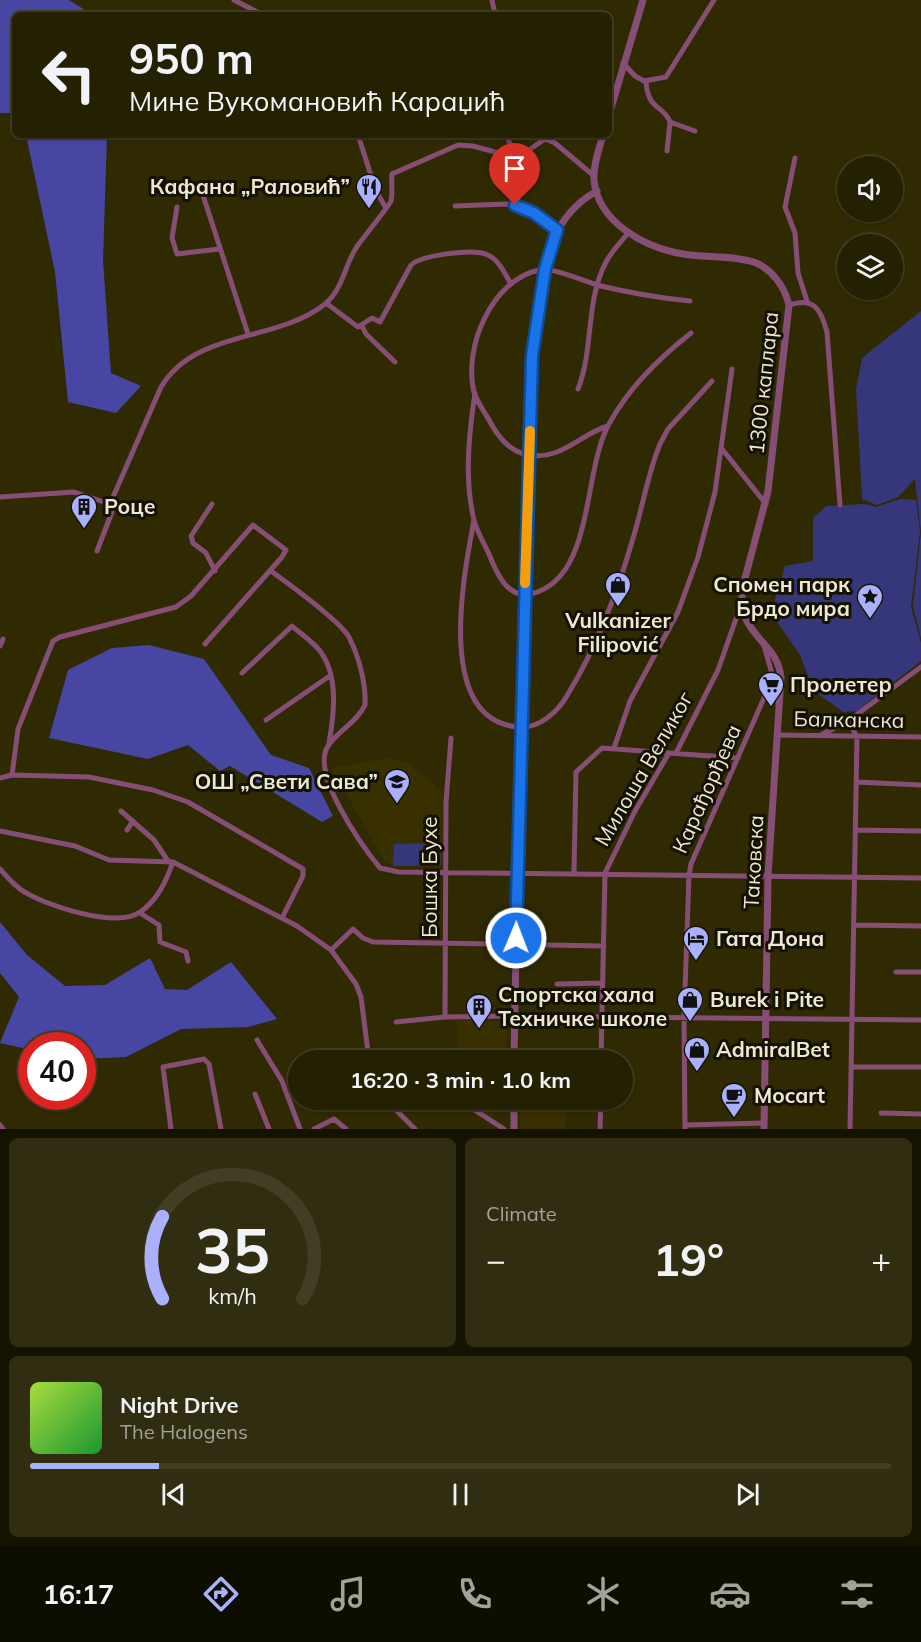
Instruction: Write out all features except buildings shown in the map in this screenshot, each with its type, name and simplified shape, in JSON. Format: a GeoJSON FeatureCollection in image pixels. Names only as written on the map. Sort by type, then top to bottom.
{"type":"FeatureCollection","features":[{"type":"Feature","properties":{"kind":"street"},"geometry":{"type":"LineString","coordinates":[[234,0],[256,12]]}},
{"type":"Feature","properties":{"kind":"street"},"geometry":{"type":"LineString","coordinates":[[612,104],[643,0]]}},
{"type":"Feature","properties":{"kind":"street"},"geometry":{"type":"LineString","coordinates":[[623,63],[637,78],[646,82],[669,74],[714,0]]}},
{"type":"Feature","properties":{"kind":"street"},"geometry":{"type":"LineString","coordinates":[[646,82],[652,103],[670,122],[695,131]]}},
{"type":"Feature","properties":{"kind":"street"},"geometry":{"type":"LineString","coordinates":[[667,151],[670,122]]}},
{"type":"Feature","properties":{"kind":"street"},"geometry":{"type":"LineString","coordinates":[[359,138],[376,191],[386,208]]}},
{"type":"Feature","properties":{"kind":"street"},"geometry":{"type":"LineString","coordinates":[[508,138],[514,158]]}},
{"type":"Feature","properties":{"kind":"street"},"geometry":{"type":"LineString","coordinates":[[97,550],[112,512],[110,504],[161,387],[171,370],[212,346],[291,322],[326,303],[344,279],[358,244],[391,203],[392,174],[450,147],[473,146],[514,158],[526,153],[540,140],[550,140],[594,177],[602,138]]}},
{"type":"Feature","properties":{"kind":"street","name":"1300 каплара"},"geometry":{"type":"LineString","coordinates":[[795,158],[785,202],[796,238],[798,273],[807,302],[821,315],[830,343],[840,505]]}},
{"type":"Feature","properties":{"kind":"street","name":"1300 каплара"},"geometry":{"type":"LineString","coordinates":[[594,177],[597,191],[613,217],[628,233],[670,251],[755,263],[776,279],[789,305],[789,325],[766,504],[743,586],[742,609]]}},
{"type":"Feature","properties":{"kind":"street"},"geometry":{"type":"LineString","coordinates":[[200,186],[248,334]]}},
{"type":"Feature","properties":{"kind":"street"},"geometry":{"type":"LineString","coordinates":[[514,1050],[520,727],[532,356],[545,269],[557,230],[571,208],[597,191]]}},
{"type":"Feature","properties":{"kind":"street"},"geometry":{"type":"LineString","coordinates":[[455,206],[506,204],[526,208],[557,230]]}},
{"type":"Feature","properties":{"kind":"street"},"geometry":{"type":"LineString","coordinates":[[177,207],[172,238],[177,254],[219,249]]}},
{"type":"Feature","properties":{"kind":"street"},"geometry":{"type":"LineString","coordinates":[[578,389],[585,373],[597,285],[607,261],[628,233]]}},
{"type":"Feature","properties":{"kind":"street"},"geometry":{"type":"LineString","coordinates":[[362,326],[372,318],[380,322],[411,265],[417,260],[445,254],[483,253],[497,261],[511,284]]}},
{"type":"Feature","properties":{"kind":"street"},"geometry":{"type":"LineString","coordinates":[[690,301],[648,296],[597,285],[545,269],[520,278],[511,284],[492,306],[476,339],[473,380],[475,393],[468,467],[474,520],[460,615],[465,678],[483,712],[503,725],[531,728],[541,722],[567,696],[611,609],[660,444],[681,413],[712,381]]}},
{"type":"Feature","properties":{"kind":"street"},"geometry":{"type":"LineString","coordinates":[[789,305],[807,302]]}},
{"type":"Feature","properties":{"kind":"street"},"geometry":{"type":"LineString","coordinates":[[326,303],[353,324],[362,326]]}},
{"type":"Feature","properties":{"kind":"street"},"geometry":{"type":"LineString","coordinates":[[362,326],[366,334],[395,362]]}},
{"type":"Feature","properties":{"kind":"street"},"geometry":{"type":"LineString","coordinates":[[474,520],[498,576],[515,593],[525,595],[552,586],[564,573],[577,546],[596,462],[608,426],[644,376],[691,333]]}},
{"type":"Feature","properties":{"kind":"street"},"geometry":{"type":"LineString","coordinates":[[614,748],[630,701],[678,612],[686,590],[716,492],[732,369]]}},
{"type":"Feature","properties":{"kind":"street"},"geometry":{"type":"LineString","coordinates":[[475,393],[500,439],[514,450],[529,455],[551,454],[567,449],[608,426]]}},
{"type":"Feature","properties":{"kind":"street"},"geometry":{"type":"LineString","coordinates":[[722,449],[766,504]]}},
{"type":"Feature","properties":{"kind":"street"},"geometry":{"type":"LineString","coordinates":[[0,498],[74,492],[110,504]]}},
{"type":"Feature","properties":{"kind":"street"},"geometry":{"type":"LineString","coordinates":[[212,504],[191,536],[193,543],[206,553],[215,571]]}},
{"type":"Feature","properties":{"kind":"street"},"geometry":{"type":"LineString","coordinates":[[12,775],[18,729],[53,641],[60,637],[176,607],[191,596],[215,571],[253,525],[286,549],[271,571],[205,644]]}},
{"type":"Feature","properties":{"kind":"street"},"geometry":{"type":"LineString","coordinates":[[271,571],[311,601],[348,635],[362,674],[365,705],[328,745]]}},
{"type":"Feature","properties":{"kind":"street","name":"Таковска"},"geometry":{"type":"LineString","coordinates":[[742,609],[749,628],[776,660],[780,672],[768,876],[764,1126]]}},
{"type":"Feature","properties":{"kind":"street","name":"Милоша Великог"},"geometry":{"type":"LineString","coordinates":[[601,1050],[605,873],[635,811],[669,753],[676,753],[718,670],[736,616],[742,609]]}},
{"type":"Feature","properties":{"kind":"street"},"geometry":{"type":"LineString","coordinates":[[242,673],[292,626],[321,651],[331,675],[333,723],[324,754],[325,773],[357,837],[380,868],[399,872],[574,872],[921,878]]}},
{"type":"Feature","properties":{"kind":"street"},"geometry":{"type":"LineString","coordinates":[[0,646],[3,639]]}},
{"type":"Feature","properties":{"kind":"street","name":"Карађорђева"},"geometry":{"type":"LineString","coordinates":[[685,1127],[684,1018],[689,875],[691,864],[771,682],[771,670],[764,646]]}},
{"type":"Feature","properties":{"kind":"street"},"geometry":{"type":"LineString","coordinates":[[818,737],[848,721],[921,667]]}},
{"type":"Feature","properties":{"kind":"street"},"geometry":{"type":"LineString","coordinates":[[266,720],[331,675]]}},
{"type":"Feature","properties":{"kind":"street"},"geometry":{"type":"LineString","coordinates":[[848,721],[857,737],[850,1129]]}},
{"type":"Feature","properties":{"kind":"street","name":"Балканска"},"geometry":{"type":"LineString","coordinates":[[778,735],[921,737]]}},
{"type":"Feature","properties":{"kind":"street","name":"Бошка Бухе"},"geometry":{"type":"LineString","coordinates":[[445,1017],[447,771],[451,738]]}},
{"type":"Feature","properties":{"kind":"street"},"geometry":{"type":"LineString","coordinates":[[574,872],[576,772],[602,748],[669,753]]}},
{"type":"Feature","properties":{"kind":"street"},"geometry":{"type":"LineString","coordinates":[[676,753],[738,758]]}},
{"type":"Feature","properties":{"kind":"street"},"geometry":{"type":"LineString","coordinates":[[0,778],[12,775],[89,777],[153,790],[207,812],[303,868],[303,876],[282,918]]}},
{"type":"Feature","properties":{"kind":"street"},"geometry":{"type":"LineString","coordinates":[[856,782],[921,784]]}},
{"type":"Feature","properties":{"kind":"street"},"geometry":{"type":"LineString","coordinates":[[121,812],[158,845],[170,861]]}},
{"type":"Feature","properties":{"kind":"street"},"geometry":{"type":"LineString","coordinates":[[127,830],[133,822]]}},
{"type":"Feature","properties":{"kind":"street"},"geometry":{"type":"LineString","coordinates":[[855,830],[921,831]]}},
{"type":"Feature","properties":{"kind":"street"},"geometry":{"type":"LineString","coordinates":[[0,831],[75,846],[109,860],[170,861],[282,918],[331,950],[349,972],[361,998],[368,1050]]}},
{"type":"Feature","properties":{"kind":"street"},"geometry":{"type":"LineString","coordinates":[[0,869],[21,890],[61,907],[105,917],[130,917],[140,913],[157,896],[170,861]]}},
{"type":"Feature","properties":{"kind":"street"},"geometry":{"type":"LineString","coordinates":[[140,913],[159,925],[160,942],[186,952],[188,961]]}},
{"type":"Feature","properties":{"kind":"street"},"geometry":{"type":"LineString","coordinates":[[854,925],[921,926]]}},
{"type":"Feature","properties":{"kind":"street"},"geometry":{"type":"LineString","coordinates":[[331,950],[353,928],[363,938],[373,942],[603,946]]}},
{"type":"Feature","properties":{"kind":"street"},"geometry":{"type":"LineString","coordinates":[[896,972],[921,972]]}},
{"type":"Feature","properties":{"kind":"street"},"geometry":{"type":"LineString","coordinates":[[557,984],[603,983]]}},
{"type":"Feature","properties":{"kind":"street"},"geometry":{"type":"LineString","coordinates":[[396,1022],[445,1017],[766,1018],[852,1022],[921,1020]]}},
{"type":"Feature","properties":{"kind":"street"},"geometry":{"type":"LineString","coordinates":[[257,1040],[282,1081],[300,1129]]}},
{"type":"Feature","properties":{"kind":"street"},"geometry":{"type":"LineString","coordinates":[[171,1129],[163,1067],[204,1059],[209,1064],[220,1129]]}},
{"type":"Feature","properties":{"kind":"street"},"geometry":{"type":"LineString","coordinates":[[851,1067],[921,1067]]}},
{"type":"Feature","properties":{"kind":"street"},"geometry":{"type":"LineString","coordinates":[[255,1094],[269,1129]]}},
{"type":"Feature","properties":{"kind":"street"},"geometry":{"type":"LineString","coordinates":[[396,1110],[415,1129]]}},
{"type":"Feature","properties":{"kind":"street"},"geometry":{"type":"LineString","coordinates":[[475,1110],[504,1129]]}},
{"type":"Feature","properties":{"kind":"street"},"geometry":{"type":"LineString","coordinates":[[514,1110],[514,1129]]}},
{"type":"Feature","properties":{"kind":"street"},"geometry":{"type":"LineString","coordinates":[[600,1110],[600,1129]]}},
{"type":"Feature","properties":{"kind":"street"},"geometry":{"type":"LineString","coordinates":[[882,1113],[921,1114]]}},
{"type":"Feature","properties":{"kind":"street"},"geometry":{"type":"LineString","coordinates":[[314,1129],[334,1119],[345,1129]]}},
{"type":"Feature","properties":{"kind":"street"},"geometry":{"type":"LineString","coordinates":[[0,1125],[3,1129]]}},
{"type":"Feature","properties":{"kind":"street"},"geometry":{"type":"LineString","coordinates":[[685,1127],[764,1126]]}},
{"type":"Feature","properties":{"kind":"shaded area"},"geometry":{"type":"Polygon","coordinates":[[[0,0],[69,0],[88,12],[12,12],[12,113],[0,113],[0,0]]]}},
{"type":"Feature","properties":{"kind":"shaded area"},"geometry":{"type":"Polygon","coordinates":[[[27,138],[107,138],[103,261],[111,373],[141,386],[116,413],[68,402],[55,272],[27,138]]]}},
{"type":"Feature","properties":{"kind":"shaded area"},"geometry":{"type":"Polygon","coordinates":[[[921,311],[921,532],[915,479],[898,497],[877,505],[862,499],[856,389],[862,358],[921,311]]]}},
{"type":"Feature","properties":{"kind":"shaded area","name":"Спомен парк Брдо мира"},"geometry":{"type":"Polygon","coordinates":[[[900,499],[916,500],[920,531],[911,607],[921,643],[921,661],[857,711],[843,712],[813,690],[800,655],[771,613],[785,566],[813,561],[813,518],[826,506],[864,504],[876,507],[900,499]]]}},
{"type":"Feature","properties":{"kind":"shaded area"},"geometry":{"type":"Polygon","coordinates":[[[921,532],[921,638],[913,606],[921,532]]]}},
{"type":"Feature","properties":{"kind":"shaded area"},"geometry":{"type":"Polygon","coordinates":[[[149,645],[204,659],[271,755],[309,768],[333,816],[322,822],[230,766],[220,771],[188,745],[148,759],[49,738],[68,670],[112,648],[149,645]]]}},
{"type":"Feature","properties":{"kind":"shaded area","name":"ОШ „Свети Сава”"},"geometry":{"type":"Polygon","coordinates":[[[388,758],[408,763],[443,791],[443,867],[394,867],[385,862],[331,768],[388,758]]]}},
{"type":"Feature","properties":{"kind":"shaded area"},"geometry":{"type":"Polygon","coordinates":[[[440,843],[441,865],[393,866],[394,844],[440,843]]]}},
{"type":"Feature","properties":{"kind":"shaded area"},"geometry":{"type":"Polygon","coordinates":[[[0,922],[27,955],[65,986],[105,985],[150,958],[165,989],[187,990],[231,962],[277,1019],[248,1027],[181,1029],[126,1057],[96,1058],[96,1032],[18,1032],[18,1047],[0,1043],[19,997],[0,973],[0,922]]]}},
{"type":"Feature","properties":{"kind":"shaded area"},"geometry":{"type":"Polygon","coordinates":[[[457,1019],[508,1022],[507,1050],[459,1050],[457,1019]]]}},
{"type":"Feature","properties":{"kind":"shaded area"},"geometry":{"type":"Polygon","coordinates":[[[479,1110],[499,1110],[490,1117],[479,1110]]]}},
{"type":"Feature","properties":{"kind":"shaded area"},"geometry":{"type":"Polygon","coordinates":[[[521,1110],[566,1110],[565,1129],[520,1129],[521,1110]]]}},
{"type":"Feature","properties":{"kind":"slow traffic"},"geometry":{"type":"LineString","coordinates":[[525,583],[530,431]]}},
{"type":"Feature","properties":{"kind":"place","name":"Кафана „Раловић”"},"geometry":{"type":"Point","coordinates":[369,210]}},
{"type":"Feature","properties":{"kind":"place","name":"Роце"},"geometry":{"type":"Point","coordinates":[84,530]}},
{"type":"Feature","properties":{"kind":"place","name":"Vulkanizer Filipović"},"geometry":{"type":"Point","coordinates":[618,608]}},
{"type":"Feature","properties":{"kind":"place","name":"Спомен парк Брдо мира"},"geometry":{"type":"Point","coordinates":[870,620]}},
{"type":"Feature","properties":{"kind":"place","name":"Пролетер"},"geometry":{"type":"Point","coordinates":[771,708]}},
{"type":"Feature","properties":{"kind":"place","name":"ОШ „Свети Сава”"},"geometry":{"type":"Point","coordinates":[397,805]}},
{"type":"Feature","properties":{"kind":"place","name":"Гата Дона"},"geometry":{"type":"Point","coordinates":[696,962]}},
{"type":"Feature","properties":{"kind":"place","name":"Burek i Pite"},"geometry":{"type":"Point","coordinates":[690,1023]}},
{"type":"Feature","properties":{"kind":"place","name":"Спортска хала Техничке школе"},"geometry":{"type":"Point","coordinates":[479,1030]}},
{"type":"Feature","properties":{"kind":"place","name":"AdmiralBet"},"geometry":{"type":"Point","coordinates":[697,1073]}},
{"type":"Feature","properties":{"kind":"place","name":"Mocart"},"geometry":{"type":"Point","coordinates":[734,1119]}},
{"type":"Feature","properties":{"kind":"route"},"geometry":{"type":"LineString","coordinates":[[515,205],[526,208],[557,230],[551,243],[536,314],[532,356],[520,727],[516,938]]}}]}
